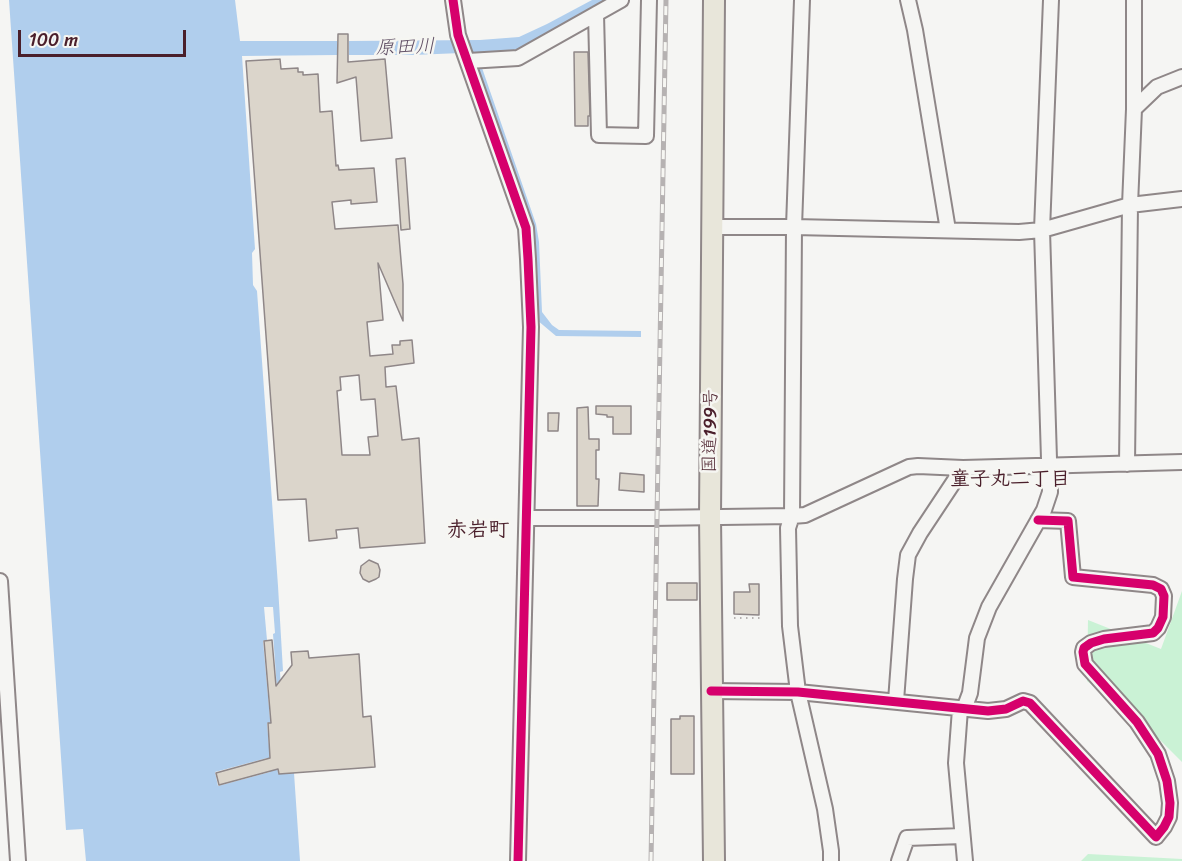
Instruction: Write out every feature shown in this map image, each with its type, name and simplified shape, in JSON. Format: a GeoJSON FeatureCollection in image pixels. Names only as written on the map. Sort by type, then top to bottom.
{"type":"FeatureCollection","features":[{"type":"Feature","properties":{"kind":"highway","name":"国道199号"},"geometry":{"type":"LineString","coordinates":[[714,0],[718,226]]}},
{"type":"Feature","properties":{"kind":"highway","name":"国道199号"},"geometry":{"type":"LineString","coordinates":[[714,861],[718,226],[724,0]]}},
{"type":"Feature","properties":{"kind":"highway","name":"国道199号"},"geometry":{"type":"LineString","coordinates":[[716,691],[724,861]]}},
{"type":"Feature","properties":{"kind":"street"},"geometry":{"type":"LineString","coordinates":[[453,0],[458,35],[526,228],[531,327],[518,861]]}},
{"type":"Feature","properties":{"kind":"street"},"geometry":{"type":"LineString","coordinates":[[468,61],[518,58],[621,0]]}},
{"type":"Feature","properties":{"kind":"street"},"geometry":{"type":"LineString","coordinates":[[596,14],[599,135],[646,136],[649,0]]}},
{"type":"Feature","properties":{"kind":"street"},"geometry":{"type":"LineString","coordinates":[[802,0],[794,227],[792,516],[789,528],[790,626],[798,692],[825,809],[831,861]]}},
{"type":"Feature","properties":{"kind":"street"},"geometry":{"type":"LineString","coordinates":[[908,0],[917,40],[948,230]]}},
{"type":"Feature","properties":{"kind":"street"},"geometry":{"type":"LineString","coordinates":[[965,861],[956,763],[962,709],[970,693],[977,638],[989,607],[1044,510],[1050,492],[1042,230],[1051,0]]}},
{"type":"Feature","properties":{"kind":"street"},"geometry":{"type":"LineString","coordinates":[[1127,464],[1134,0]]}},
{"type":"Feature","properties":{"kind":"street"},"geometry":{"type":"LineString","coordinates":[[1134,109],[1157,87],[1182,77]]}},
{"type":"Feature","properties":{"kind":"street"},"geometry":{"type":"LineString","coordinates":[[718,226],[1019,232],[1042,230],[1130,205],[1182,199]]}},
{"type":"Feature","properties":{"kind":"street"},"geometry":{"type":"LineString","coordinates":[[527,518],[805,515],[909,467],[963,468],[1182,462]]}},
{"type":"Feature","properties":{"kind":"street"},"geometry":{"type":"LineString","coordinates":[[896,701],[905,579],[909,555],[920,533],[963,468]]}},
{"type":"Feature","properties":{"kind":"street"},"geometry":{"type":"LineString","coordinates":[[716,691],[798,692],[988,711],[1006,709],[1023,701],[1030,703],[1156,837],[1169,817],[1170,803],[1167,781],[1158,754],[1137,722],[1085,664],[1083,652],[1084,648],[1091,643],[1104,639],[1153,633],[1163,617],[1164,596],[1161,589],[1153,585],[1073,577],[1068,521],[1038,520]]}},
{"type":"Feature","properties":{"kind":"street"},"geometry":{"type":"LineString","coordinates":[[0,581],[18,861]]}},
{"type":"Feature","properties":{"kind":"street"},"geometry":{"type":"LineString","coordinates":[[899,861],[907,838],[962,836]]}},
{"type":"Feature","properties":{"kind":"path"},"geometry":{"type":"LineString","coordinates":[[734,618],[760,618]]}},
{"type":"Feature","properties":{"kind":"green space"},"geometry":{"type":"Polygon","coordinates":[[[1182,591],[1182,762],[1155,735],[1087,681],[1088,620],[1161,649],[1182,591]]]}},
{"type":"Feature","properties":{"kind":"green space"},"geometry":{"type":"Polygon","coordinates":[[[1088,854],[1182,859],[1182,861],[1081,861],[1088,854]]]}},
{"type":"Feature","properties":{"kind":"water"},"geometry":{"type":"Polygon","coordinates":[[[9,0],[235,0],[240,41],[337,41],[337,55],[242,56],[255,249],[252,253],[253,285],[257,291],[283,671],[280,672],[283,722],[267,723],[269,746],[287,745],[276,748],[278,774],[294,773],[300,861],[86,861],[83,829],[66,830],[9,0]],[[264,607],[267,640],[263,641],[270,718],[279,717],[273,634],[275,633],[273,607],[264,607]],[[267,758],[215,772],[218,786],[270,772],[267,758]]]}},
{"type":"Feature","properties":{"kind":"water","name":"原田川"},"geometry":{"type":"Polygon","coordinates":[[[592,0],[607,0],[518,49],[413,55],[349,55],[349,41],[480,40],[519,37],[592,0]]]}},
{"type":"Feature","properties":{"kind":"water"},"geometry":{"type":"Polygon","coordinates":[[[481,65],[536,224],[542,312],[559,330],[641,331],[641,337],[556,336],[537,320],[534,242],[531,225],[476,66],[481,65]]]}},
{"type":"Feature","properties":{"kind":"building"},"geometry":{"type":"Polygon","coordinates":[[[338,34],[348,34],[348,62],[385,59],[392,138],[361,141],[356,77],[337,83],[338,34]]]}},
{"type":"Feature","properties":{"kind":"building"},"geometry":{"type":"Polygon","coordinates":[[[574,52],[588,52],[590,116],[588,116],[588,126],[575,126],[574,52]]]}},
{"type":"Feature","properties":{"kind":"building"},"geometry":{"type":"Polygon","coordinates":[[[280,59],[281,69],[298,68],[298,72],[303,72],[303,75],[318,74],[320,112],[332,111],[336,166],[338,165],[339,170],[374,168],[377,202],[351,204],[351,200],[332,202],[335,229],[398,225],[403,284],[403,321],[378,263],[383,320],[367,322],[370,356],[393,354],[392,345],[400,345],[400,341],[412,340],[414,363],[385,367],[386,387],[396,386],[402,440],[419,438],[425,543],[360,548],[358,528],[336,530],[337,538],[309,541],[306,499],[278,500],[246,61],[280,59]],[[359,375],[340,377],[341,390],[337,391],[342,455],[370,455],[368,437],[378,436],[375,399],[361,400],[359,375]]]}},
{"type":"Feature","properties":{"kind":"building"},"geometry":{"type":"Polygon","coordinates":[[[405,158],[410,229],[401,230],[396,159],[405,158]]]}},
{"type":"Feature","properties":{"kind":"building"},"geometry":{"type":"Polygon","coordinates":[[[596,406],[631,406],[631,434],[613,434],[613,417],[596,414],[596,406]]]}},
{"type":"Feature","properties":{"kind":"building"},"geometry":{"type":"Polygon","coordinates":[[[588,407],[589,439],[599,439],[599,450],[596,450],[596,479],[599,479],[598,506],[577,506],[577,408],[588,407]]]}},
{"type":"Feature","properties":{"kind":"building"},"geometry":{"type":"Polygon","coordinates":[[[548,413],[559,413],[558,431],[548,431],[548,413]]]}},
{"type":"Feature","properties":{"kind":"building"},"geometry":{"type":"Polygon","coordinates":[[[620,473],[644,475],[644,492],[619,490],[620,473]]]}},
{"type":"Feature","properties":{"kind":"building"},"geometry":{"type":"Polygon","coordinates":[[[369,560],[378,564],[380,570],[379,577],[369,582],[363,579],[360,573],[361,566],[369,560]]]}},
{"type":"Feature","properties":{"kind":"building"},"geometry":{"type":"Polygon","coordinates":[[[667,583],[697,583],[697,600],[667,600],[667,583]]]}},
{"type":"Feature","properties":{"kind":"building"},"geometry":{"type":"Polygon","coordinates":[[[749,584],[759,584],[759,615],[734,614],[734,592],[750,592],[749,584]]]}},
{"type":"Feature","properties":{"kind":"building"},"geometry":{"type":"Polygon","coordinates":[[[272,640],[276,686],[292,665],[291,652],[308,651],[309,658],[359,654],[363,717],[371,716],[375,767],[279,774],[278,769],[219,785],[216,773],[270,758],[268,723],[271,723],[264,641],[272,640]]]}},
{"type":"Feature","properties":{"kind":"building"},"geometry":{"type":"Polygon","coordinates":[[[680,716],[694,716],[694,774],[671,774],[671,719],[680,719],[680,716]]]}},
{"type":"Feature","properties":{"kind":"railway"},"geometry":{"type":"LineString","coordinates":[[651,861],[666,0]]}},
{"type":"Feature","properties":{"kind":"cycle path"},"geometry":{"type":"LineString","coordinates":[[453,0],[458,35],[526,228],[531,327],[518,861]]}},
{"type":"Feature","properties":{"kind":"cycle path"},"geometry":{"type":"LineString","coordinates":[[711,691],[798,692],[988,711],[1006,709],[1023,701],[1030,703],[1156,837],[1169,817],[1170,803],[1167,781],[1158,754],[1137,722],[1085,664],[1083,652],[1084,648],[1091,643],[1104,639],[1153,633],[1163,617],[1164,596],[1161,589],[1153,585],[1073,577],[1068,521],[1038,520]]}},
{"type":"Feature","properties":{"kind":"district","name":"童子丸二丁目"},"geometry":{"type":"Point","coordinates":[1010,480]}},
{"type":"Feature","properties":{"kind":"district","name":"赤岩町"},"geometry":{"type":"Point","coordinates":[478,531]}}]}
